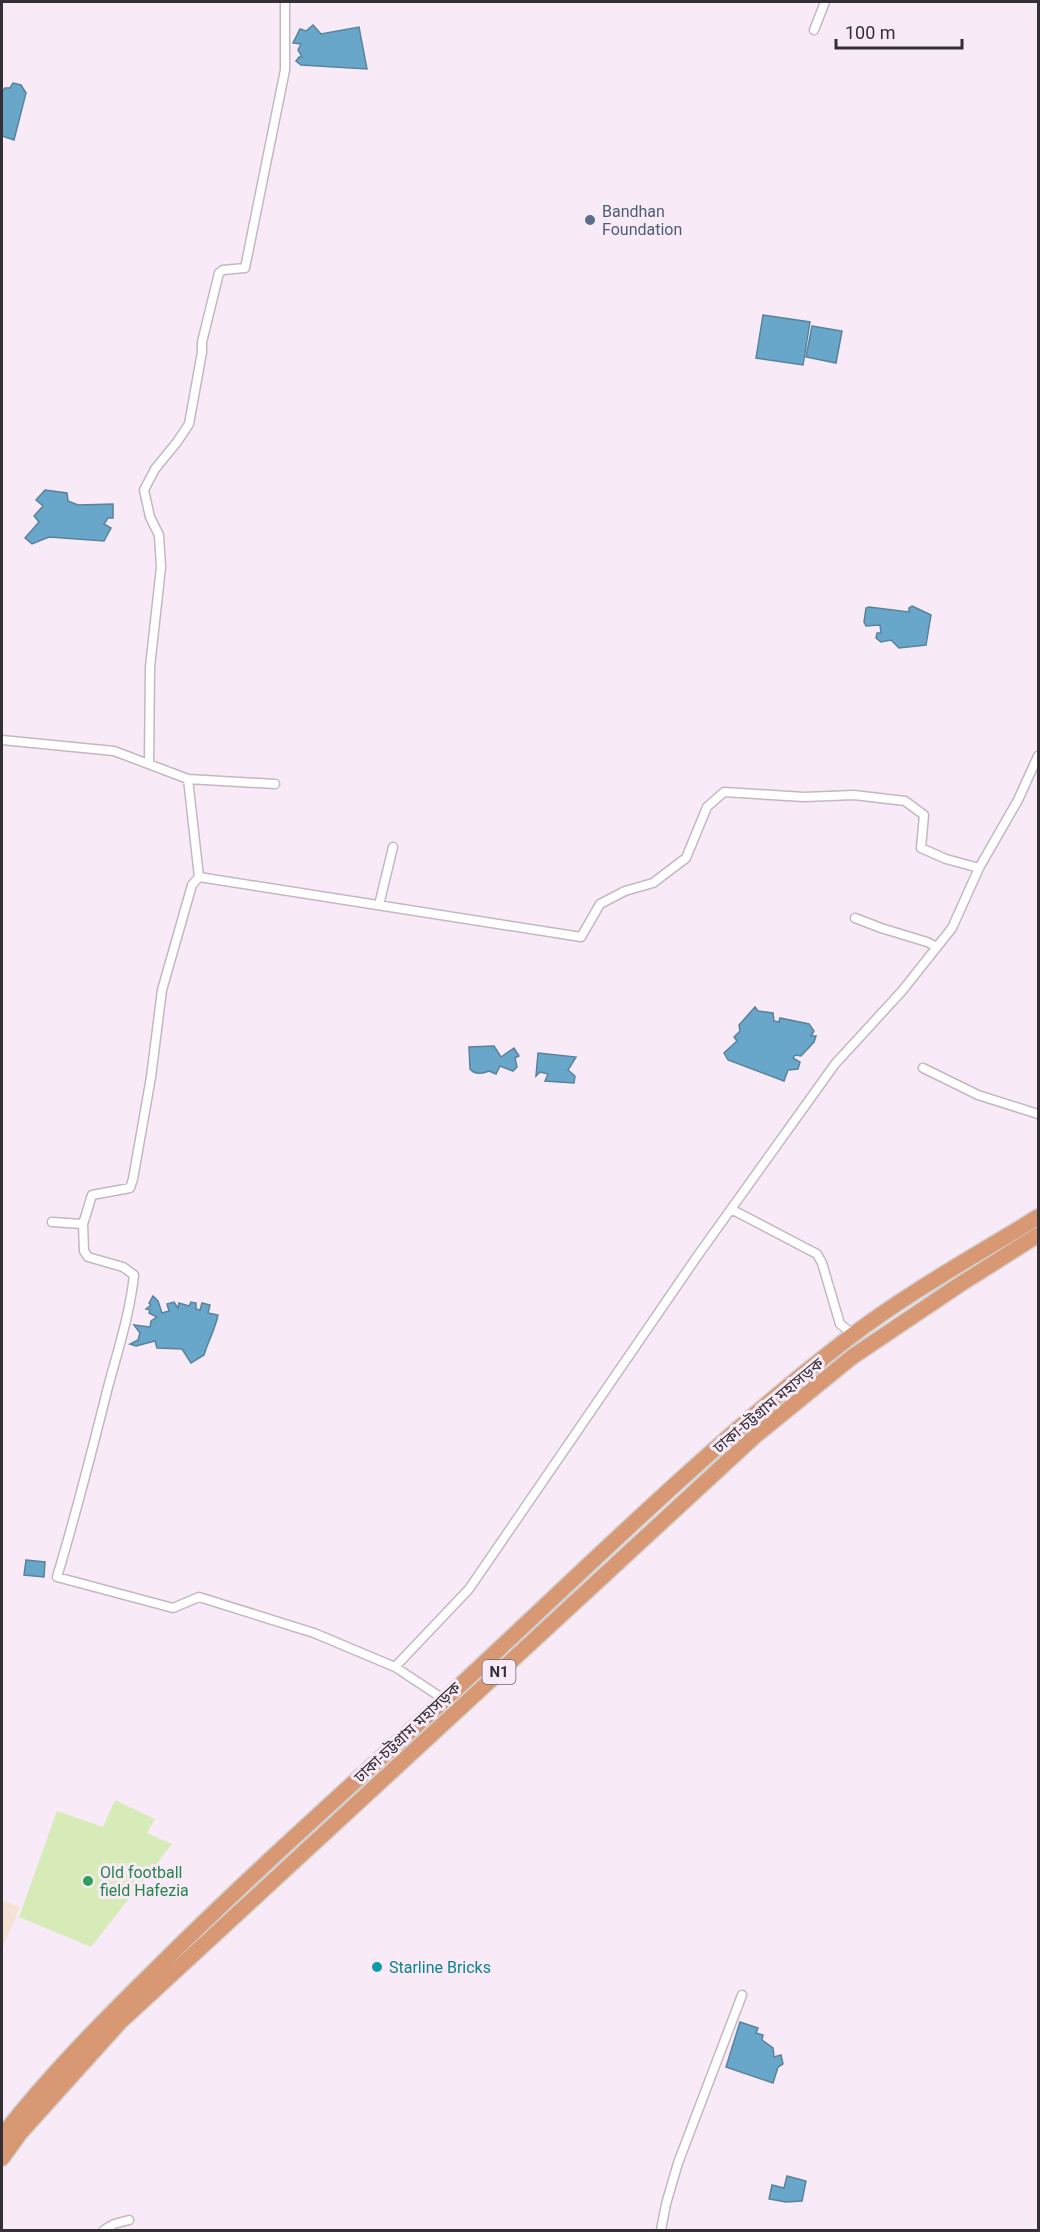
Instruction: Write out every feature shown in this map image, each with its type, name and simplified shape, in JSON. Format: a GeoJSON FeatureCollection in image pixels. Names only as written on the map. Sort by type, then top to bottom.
{"type":"FeatureCollection","features":[{"type":"Feature","properties":{"kind":"highway","name":"ঢাকা-চট্টগ্রাম মহাসড়ক"},"geometry":{"type":"LineString","coordinates":[[2,2136],[30,2100],[85,2038],[218,1906],[445,1700],[552,1598],[741,1425],[853,1334],[1038,1217]]}},
{"type":"Feature","properties":{"kind":"highway","name":"ঢাকা-চট্টগ্রাম মহাসড়ক"},"geometry":{"type":"LineString","coordinates":[[2,2158],[20,2133],[120,2022],[755,1436],[852,1357],[1038,1235]]}},
{"type":"Feature","properties":{"kind":"street"},"geometry":{"type":"LineString","coordinates":[[149,764],[150,667],[161,567],[159,535],[150,517],[144,490],[154,469],[189,424],[202,342],[219,273],[222,270],[245,268],[285,70],[285,2]]}},
{"type":"Feature","properties":{"kind":"street"},"geometry":{"type":"LineString","coordinates":[[814,30],[825,2]]}},
{"type":"Feature","properties":{"kind":"street"},"geometry":{"type":"LineString","coordinates":[[2,740],[114,751],[188,779],[275,784]]}},
{"type":"Feature","properties":{"kind":"street"},"geometry":{"type":"LineString","coordinates":[[395,1667],[469,1589],[731,1209],[835,1064],[902,991],[952,928],[979,868],[1018,800],[1038,756]]}},
{"type":"Feature","properties":{"kind":"street"},"geometry":{"type":"LineString","coordinates":[[188,779],[199,877],[192,885],[162,990],[151,1077],[133,1179],[130,1188],[92,1195],[83,1224],[84,1251],[88,1257],[123,1268],[134,1275],[129,1306],[111,1378],[57,1577],[173,1608],[199,1597],[314,1633],[395,1667],[445,1700]]}},
{"type":"Feature","properties":{"kind":"street"},"geometry":{"type":"LineString","coordinates":[[199,877],[581,937],[600,903],[625,891],[653,883],[686,858],[707,807],[724,792],[804,797],[854,795],[905,801],[924,815],[921,848],[946,859],[979,868]]}},
{"type":"Feature","properties":{"kind":"street"},"geometry":{"type":"LineString","coordinates":[[379,905],[393,847]]}},
{"type":"Feature","properties":{"kind":"street"},"geometry":{"type":"LineString","coordinates":[[855,918],[937,947]]}},
{"type":"Feature","properties":{"kind":"street"},"geometry":{"type":"LineString","coordinates":[[923,1068],[978,1095],[1038,1114]]}},
{"type":"Feature","properties":{"kind":"street"},"geometry":{"type":"LineString","coordinates":[[731,1209],[817,1254],[822,1263],[840,1324],[853,1334]]}},
{"type":"Feature","properties":{"kind":"street"},"geometry":{"type":"LineString","coordinates":[[52,1222],[83,1224]]}},
{"type":"Feature","properties":{"kind":"street"},"geometry":{"type":"LineString","coordinates":[[661,2230],[678,2163],[742,1995]]}},
{"type":"Feature","properties":{"kind":"street"},"geometry":{"type":"LineString","coordinates":[[104,2230],[114,2224],[129,2220]]}},
{"type":"Feature","properties":{"kind":"shaded area"},"geometry":{"type":"Polygon","coordinates":[[[2,1900],[20,1907],[2,1949],[2,1900]]]}},
{"type":"Feature","properties":{"kind":"green space","name":"Old football field Hafezia"},"geometry":{"type":"Polygon","coordinates":[[[115,1800],[155,1819],[147,1833],[172,1844],[91,1947],[19,1917],[57,1811],[103,1827],[115,1800]]]}},
{"type":"Feature","properties":{"kind":"water"},"geometry":{"type":"Polygon","coordinates":[[[313,25],[321,34],[359,27],[367,69],[301,65],[296,61],[302,57],[298,50],[301,44],[293,43],[300,29],[306,31],[313,25]]]}},
{"type":"Feature","properties":{"kind":"water"},"geometry":{"type":"Polygon","coordinates":[[[13,83],[21,85],[26,93],[14,140],[2,136],[2,92],[5,88],[10,88],[13,83]]]}},
{"type":"Feature","properties":{"kind":"water"},"geometry":{"type":"Polygon","coordinates":[[[763,315],[810,322],[803,365],[756,358],[763,315]]]}},
{"type":"Feature","properties":{"kind":"water"},"geometry":{"type":"Polygon","coordinates":[[[812,326],[842,331],[836,363],[806,357],[812,326]]]}},
{"type":"Feature","properties":{"kind":"water"},"geometry":{"type":"Polygon","coordinates":[[[45,490],[67,493],[68,501],[78,505],[113,504],[113,518],[108,518],[104,524],[111,528],[104,541],[49,537],[32,544],[25,538],[39,522],[34,516],[43,506],[36,500],[45,490]]]}},
{"type":"Feature","properties":{"kind":"water"},"geometry":{"type":"Polygon","coordinates":[[[912,606],[931,615],[926,645],[899,648],[891,640],[881,642],[876,638],[877,633],[881,633],[880,625],[866,626],[864,622],[866,608],[869,607],[909,612],[912,606]]]}},
{"type":"Feature","properties":{"kind":"water"},"geometry":{"type":"Polygon","coordinates":[[[755,1007],[758,1011],[773,1013],[774,1021],[779,1022],[780,1018],[809,1024],[814,1031],[811,1036],[816,1036],[814,1042],[801,1056],[795,1055],[793,1058],[800,1062],[798,1069],[788,1070],[784,1081],[728,1060],[724,1053],[737,1041],[734,1037],[740,1031],[739,1025],[755,1007]]]}},
{"type":"Feature","properties":{"kind":"water"},"geometry":{"type":"Polygon","coordinates":[[[494,1046],[501,1057],[514,1048],[519,1056],[515,1058],[517,1067],[513,1071],[500,1066],[496,1074],[489,1071],[479,1073],[472,1071],[469,1047],[494,1046]]]}},
{"type":"Feature","properties":{"kind":"water"},"geometry":{"type":"Polygon","coordinates":[[[538,1053],[576,1057],[568,1070],[575,1076],[574,1083],[545,1081],[548,1074],[540,1072],[536,1076],[538,1053]]]}},
{"type":"Feature","properties":{"kind":"water"},"geometry":{"type":"Polygon","coordinates":[[[153,1296],[158,1301],[162,1313],[169,1311],[167,1304],[174,1302],[178,1308],[179,1303],[189,1306],[191,1302],[196,1303],[196,1309],[200,1310],[202,1303],[210,1305],[208,1313],[218,1315],[204,1355],[191,1363],[182,1349],[157,1348],[155,1341],[136,1346],[130,1344],[138,1340],[140,1333],[134,1325],[150,1327],[151,1321],[157,1317],[146,1309],[151,1305],[149,1303],[153,1296]]]}},
{"type":"Feature","properties":{"kind":"water"},"geometry":{"type":"Polygon","coordinates":[[[26,1560],[45,1562],[44,1577],[24,1575],[26,1560]]]}},
{"type":"Feature","properties":{"kind":"water"},"geometry":{"type":"Polygon","coordinates":[[[740,2022],[758,2028],[756,2033],[763,2035],[762,2040],[773,2048],[774,2057],[781,2055],[783,2064],[778,2067],[773,2083],[726,2067],[740,2022]]]}},
{"type":"Feature","properties":{"kind":"water"},"geometry":{"type":"Polygon","coordinates":[[[787,2176],[806,2181],[802,2201],[786,2202],[769,2199],[772,2185],[784,2188],[787,2176]]]}},
{"type":"Feature","properties":{"kind":"place","name":"Bandhan Foundation"},"geometry":{"type":"Point","coordinates":[590,220]}},
{"type":"Feature","properties":{"kind":"place","name":"Old football field Hafezia"},"geometry":{"type":"Point","coordinates":[88,1881]}},
{"type":"Feature","properties":{"kind":"place","name":"Starline Bricks"},"geometry":{"type":"Point","coordinates":[377,1967]}}]}
